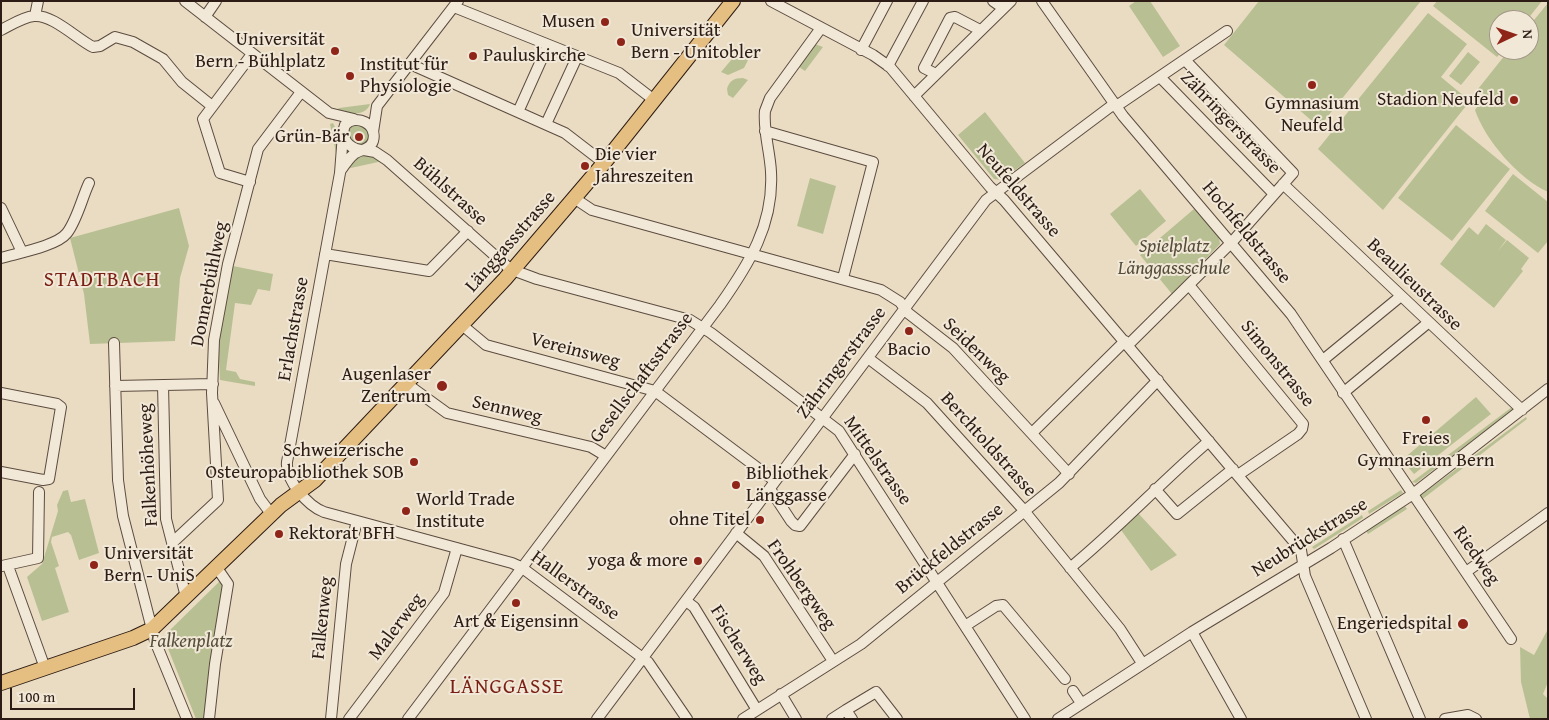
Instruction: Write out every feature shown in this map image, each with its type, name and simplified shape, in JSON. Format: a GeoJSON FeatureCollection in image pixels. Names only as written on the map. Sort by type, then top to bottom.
{"type":"FeatureCollection","features":[{"type":"Feature","properties":{"kind":"main road","name":"Länggassstrasse"},"geometry":{"type":"LineString","coordinates":[[300,491],[314,480],[407,384],[513,270],[604,163],[733,1]]}},
{"type":"Feature","properties":{"kind":"main road"},"geometry":{"type":"LineString","coordinates":[[1,683],[134,638],[152,629],[272,514],[300,491]]}},
{"type":"Feature","properties":{"kind":"street"},"geometry":{"type":"LineString","coordinates":[[35,16],[38,1]]}},
{"type":"Feature","properties":{"kind":"street"},"geometry":{"type":"LineString","coordinates":[[185,1],[329,113],[350,146],[363,150]]}},
{"type":"Feature","properties":{"kind":"street"},"geometry":{"type":"LineString","coordinates":[[205,17],[216,1]]}},
{"type":"Feature","properties":{"kind":"street","name":"Neufeldstrasse"},"geometry":{"type":"LineString","coordinates":[[771,1],[888,66],[995,193],[1004,200],[1158,380],[1301,550],[1305,576],[1366,719]]}},
{"type":"Feature","properties":{"kind":"street"},"geometry":{"type":"LineString","coordinates":[[861,50],[887,1]]}},
{"type":"Feature","properties":{"kind":"street"},"geometry":{"type":"LineString","coordinates":[[888,66],[923,1]]}},
{"type":"Feature","properties":{"kind":"street"},"geometry":{"type":"LineString","coordinates":[[993,1],[1007,5]]}},
{"type":"Feature","properties":{"kind":"street","name":"Hochfeldstrasse"},"geometry":{"type":"LineString","coordinates":[[1042,1],[1115,105],[1291,314],[1413,494]]}},
{"type":"Feature","properties":{"kind":"street"},"geometry":{"type":"LineString","coordinates":[[343,134],[345,125],[376,106],[456,4],[624,76],[654,100]]}},
{"type":"Feature","properties":{"kind":"street"},"geometry":{"type":"LineString","coordinates":[[914,96],[1007,5]]}},
{"type":"Feature","properties":{"kind":"street"},"geometry":{"type":"LineString","coordinates":[[1,30],[35,16],[48,19],[92,47],[100,46],[115,37],[133,42],[163,59],[182,82],[212,106]]}},
{"type":"Feature","properties":{"kind":"street"},"geometry":{"type":"LineString","coordinates":[[936,74],[924,68],[950,18],[956,17],[980,30]]}},
{"type":"Feature","properties":{"kind":"street","name":"Gesellschaftsstrasse"},"geometry":{"type":"LineString","coordinates":[[408,719],[655,391],[754,254],[765,223],[771,198],[771,171],[765,131],[765,111],[770,98],[821,28]]}},
{"type":"Feature","properties":{"kind":"street","name":"Zähringerstrasse"},"geometry":{"type":"LineString","coordinates":[[597,719],[986,200],[1115,105],[1227,31]]}},
{"type":"Feature","properties":{"kind":"street"},"geometry":{"type":"LineString","coordinates":[[518,112],[548,45]]}},
{"type":"Feature","properties":{"kind":"street"},"geometry":{"type":"LineString","coordinates":[[250,182],[224,176],[219,171],[204,116],[252,54]]}},
{"type":"Feature","properties":{"kind":"street"},"geometry":{"type":"LineString","coordinates":[[546,124],[577,56]]}},
{"type":"Feature","properties":{"kind":"street"},"geometry":{"type":"LineString","coordinates":[[1032,433],[1189,285],[1232,242],[1293,173],[1185,60]]}},
{"type":"Feature","properties":{"kind":"street"},"geometry":{"type":"LineString","coordinates":[[410,64],[546,124],[575,139],[604,163]]}},
{"type":"Feature","properties":{"kind":"street","name":"Zähringerstrasse"},"geometry":{"type":"LineString","coordinates":[[1160,77],[1274,194]]}},
{"type":"Feature","properties":{"kind":"street","name":"Donnerbühlweg"},"geometry":{"type":"LineString","coordinates":[[272,514],[260,499],[212,400],[216,328],[228,264],[259,146],[301,92]]}},
{"type":"Feature","properties":{"kind":"street"},"geometry":{"type":"LineString","coordinates":[[341,170],[350,158],[371,145],[376,106]]}},
{"type":"Feature","properties":{"kind":"street"},"geometry":{"type":"LineString","coordinates":[[329,113],[366,123],[373,134]]}},
{"type":"Feature","properties":{"kind":"street"},"geometry":{"type":"LineString","coordinates":[[765,131],[873,162],[843,278]]}},
{"type":"Feature","properties":{"kind":"street","name":"Erlachstrasse"},"geometry":{"type":"LineString","coordinates":[[300,491],[288,474],[287,465],[341,170],[343,134]]}},
{"type":"Feature","properties":{"kind":"street","name":"Bühlstrasse"},"geometry":{"type":"LineString","coordinates":[[373,134],[388,160]]}},
{"type":"Feature","properties":{"kind":"street","name":"Bühlstrasse"},"geometry":{"type":"LineString","coordinates":[[363,150],[375,152],[388,160],[513,270]]}},
{"type":"Feature","properties":{"kind":"street"},"geometry":{"type":"LineString","coordinates":[[1,258],[54,242],[66,234],[89,182]]}},
{"type":"Feature","properties":{"kind":"street","name":"Beaulieustrasse"},"geometry":{"type":"LineString","coordinates":[[1283,184],[1522,410]]}},
{"type":"Feature","properties":{"kind":"street","name":"Seidenweg"},"geometry":{"type":"LineString","coordinates":[[574,198],[592,210],[881,290],[900,302],[905,309],[953,348],[1069,474]]}},
{"type":"Feature","properties":{"kind":"street"},"geometry":{"type":"LineString","coordinates":[[1,208],[22,252]]}},
{"type":"Feature","properties":{"kind":"street"},"geometry":{"type":"LineString","coordinates":[[325,254],[429,271],[468,231]]}},
{"type":"Feature","properties":{"kind":"street","name":"Mittelstrasse"},"geometry":{"type":"LineString","coordinates":[[513,270],[537,279],[684,318],[702,327],[839,431],[1025,719]]}},
{"type":"Feature","properties":{"kind":"street","name":"Simonstrasse"},"geometry":{"type":"LineString","coordinates":[[1189,285],[1303,424],[1298,434],[1235,472]]}},
{"type":"Feature","properties":{"kind":"street"},"geometry":{"type":"LineString","coordinates":[[1322,360],[1401,296]]}},
{"type":"Feature","properties":{"kind":"street"},"geometry":{"type":"LineString","coordinates":[[1343,393],[1429,322]]}},
{"type":"Feature","properties":{"kind":"street","name":"Vereinsweg"},"geometry":{"type":"LineString","coordinates":[[462,324],[486,345],[655,391],[772,485],[795,525],[800,526],[855,454]]}},
{"type":"Feature","properties":{"kind":"street"},"geometry":{"type":"LineString","coordinates":[[114,343],[119,494],[152,629],[187,719]]}},
{"type":"Feature","properties":{"kind":"street","name":"Berchtoldstrasse"},"geometry":{"type":"LineString","coordinates":[[868,358],[928,404],[1024,511],[1120,629],[1142,663]]}},
{"type":"Feature","properties":{"kind":"street","name":"Brückfeldstrasse"},"geometry":{"type":"LineString","coordinates":[[744,718],[861,644],[1024,511],[1069,474],[1158,380]]}},
{"type":"Feature","properties":{"kind":"street","name":"Falkenhöheweg"},"geometry":{"type":"LineString","coordinates":[[115,386],[213,384]]}},
{"type":"Feature","properties":{"kind":"street","name":"Sennweg"},"geometry":{"type":"LineString","coordinates":[[407,384],[447,414],[591,447],[606,456]]}},
{"type":"Feature","properties":{"kind":"street","name":"Falkenhöheweg"},"geometry":{"type":"LineString","coordinates":[[163,385],[166,519],[186,597]]}},
{"type":"Feature","properties":{"kind":"street","name":"Neubrückstrasse"},"geometry":{"type":"LineString","coordinates":[[1058,719],[1142,663],[1413,494],[1548,390]]}},
{"type":"Feature","properties":{"kind":"street"},"geometry":{"type":"LineString","coordinates":[[1,393],[57,404],[61,408],[49,479],[43,480],[1,472]]}},
{"type":"Feature","properties":{"kind":"street","name":"Falkenhöheweg"},"geometry":{"type":"LineString","coordinates":[[172,543],[218,500],[212,400]]}},
{"type":"Feature","properties":{"kind":"street"},"geometry":{"type":"LineString","coordinates":[[1070,568],[1108,537],[1155,489],[1209,441]]}},
{"type":"Feature","properties":{"kind":"street"},"geometry":{"type":"LineString","coordinates":[[1155,489],[1178,514],[1235,472]]}},
{"type":"Feature","properties":{"kind":"street","name":"Hallerstrasse"},"geometry":{"type":"LineString","coordinates":[[300,491],[320,511],[521,567],[648,662],[687,719]]}},
{"type":"Feature","properties":{"kind":"street"},"geometry":{"type":"LineString","coordinates":[[39,492],[38,558],[5,566],[45,668]]}},
{"type":"Feature","properties":{"kind":"street","name":"Riedweg"},"geometry":{"type":"LineString","coordinates":[[1413,494],[1511,639]]}},
{"type":"Feature","properties":{"kind":"street"},"geometry":{"type":"LineString","coordinates":[[1466,572],[1548,513]]}},
{"type":"Feature","properties":{"kind":"street","name":"Falkenweg"},"geometry":{"type":"LineString","coordinates":[[331,719],[346,564],[358,521]]}},
{"type":"Feature","properties":{"kind":"street","name":"Frohbergweg"},"geometry":{"type":"LineString","coordinates":[[736,533],[764,556],[833,661]]}},
{"type":"Feature","properties":{"kind":"street"},"geometry":{"type":"LineString","coordinates":[[1343,539],[1420,719]]}},
{"type":"Feature","properties":{"kind":"street","name":"Malerweg"},"geometry":{"type":"LineString","coordinates":[[349,719],[444,593],[457,548]]}},
{"type":"Feature","properties":{"kind":"street"},"geometry":{"type":"LineString","coordinates":[[209,719],[215,664],[228,584],[216,568]]}},
{"type":"Feature","properties":{"kind":"street","name":"Fischerweg"},"geometry":{"type":"LineString","coordinates":[[686,601],[694,607],[757,710]]}},
{"type":"Feature","properties":{"kind":"street"},"geometry":{"type":"LineString","coordinates":[[966,626],[996,606],[1003,605],[1065,679]]}},
{"type":"Feature","properties":{"kind":"street"},"geometry":{"type":"LineString","coordinates":[[1192,632],[1241,719]]}},
{"type":"Feature","properties":{"kind":"street"},"geometry":{"type":"LineString","coordinates":[[1073,690],[1081,704]]}},
{"type":"Feature","properties":{"kind":"street"},"geometry":{"type":"LineString","coordinates":[[832,719],[876,692],[897,719]]}},
{"type":"Feature","properties":{"kind":"street","name":"Fischerweg"},"geometry":{"type":"LineString","coordinates":[[780,694],[796,719]]}},
{"type":"Feature","properties":{"kind":"street"},"geometry":{"type":"LineString","coordinates":[[846,710],[852,719]]}},
{"type":"Feature","properties":{"kind":"street"},"geometry":{"type":"LineString","coordinates":[[1445,719],[1468,715],[1476,719]]}},
{"type":"Feature","properties":{"kind":"green space"},"geometry":{"type":"Polygon","coordinates":[[[1136,1],[1150,1],[1180,46],[1163,57],[1129,6],[1136,1]]]}},
{"type":"Feature","properties":{"kind":"green space","name":"Gymnasium Neufeld"},"geometry":{"type":"Polygon","coordinates":[[[1259,1],[1421,1],[1319,127],[1224,45],[1259,1]]]}},
{"type":"Feature","properties":{"kind":"green space"},"geometry":{"type":"Polygon","coordinates":[[[1437,1],[1542,1],[1535,10],[1489,10],[1489,51],[1433,6],[1437,1]]]}},
{"type":"Feature","properties":{"kind":"green space","name":"Stadion Neufeld"},"geometry":{"type":"Polygon","coordinates":[[[1548,3],[1548,192],[1526,178],[1504,157],[1487,134],[1475,110],[1485,95],[1478,89],[1501,60],[1539,60],[1539,14],[1548,3]]]}},
{"type":"Feature","properties":{"kind":"green space"},"geometry":{"type":"Polygon","coordinates":[[[1428,13],[1467,44],[1441,77],[1470,101],[1383,210],[1318,149],[1428,13]]]}},
{"type":"Feature","properties":{"kind":"green space"},"geometry":{"type":"Polygon","coordinates":[[[815,44],[823,47],[805,71],[799,67],[815,44]]]}},
{"type":"Feature","properties":{"kind":"green space"},"geometry":{"type":"Polygon","coordinates":[[[743,46],[751,54],[744,68],[728,75],[721,72],[743,46]]]}},
{"type":"Feature","properties":{"kind":"green space"},"geometry":{"type":"Polygon","coordinates":[[[1468,52],[1480,62],[1461,85],[1449,76],[1468,52]]]}},
{"type":"Feature","properties":{"kind":"green space"},"geometry":{"type":"Polygon","coordinates":[[[743,78],[748,80],[733,98],[728,95],[727,89],[731,82],[735,79],[743,78]]]}},
{"type":"Feature","properties":{"kind":"green space"},"geometry":{"type":"Polygon","coordinates":[[[370,104],[365,111],[360,113],[335,112],[339,108],[370,104]]]}},
{"type":"Feature","properties":{"kind":"green space"},"geometry":{"type":"Polygon","coordinates":[[[985,112],[1025,163],[1001,180],[994,179],[958,135],[985,112]]]}},
{"type":"Feature","properties":{"kind":"green space"},"geometry":{"type":"Polygon","coordinates":[[[333,123],[340,137],[337,158],[330,124],[333,123]]]}},
{"type":"Feature","properties":{"kind":"green space"},"geometry":{"type":"Polygon","coordinates":[[[358,124],[369,135],[369,141],[361,146],[353,143],[347,135],[349,127],[358,124]]]}},
{"type":"Feature","properties":{"kind":"green space"},"geometry":{"type":"Polygon","coordinates":[[[1456,125],[1510,169],[1452,241],[1398,198],[1456,125]]]}},
{"type":"Feature","properties":{"kind":"green space"},"geometry":{"type":"Polygon","coordinates":[[[363,155],[373,156],[383,161],[346,169],[354,159],[363,155]]]}},
{"type":"Feature","properties":{"kind":"green space"},"geometry":{"type":"Polygon","coordinates":[[[1513,174],[1548,202],[1548,241],[1538,253],[1485,211],[1513,174]]]}},
{"type":"Feature","properties":{"kind":"green space"},"geometry":{"type":"Polygon","coordinates":[[[810,178],[836,186],[823,234],[797,226],[810,178]]]}},
{"type":"Feature","properties":{"kind":"green space"},"geometry":{"type":"Polygon","coordinates":[[[1140,189],[1166,221],[1136,246],[1110,214],[1140,189]]]}},
{"type":"Feature","properties":{"kind":"green space"},"geometry":{"type":"Polygon","coordinates":[[[179,208],[189,246],[180,278],[175,341],[90,344],[84,294],[70,238],[179,208]]]}},
{"type":"Feature","properties":{"kind":"green space","name":"Spielplatz Länggassschule"},"geometry":{"type":"Polygon","coordinates":[[[1194,209],[1219,237],[1220,244],[1172,294],[1140,255],[1194,209]]]}},
{"type":"Feature","properties":{"kind":"green space"},"geometry":{"type":"Polygon","coordinates":[[[1486,224],[1506,240],[1498,251],[1507,240],[1529,258],[1521,269],[1523,271],[1494,308],[1440,264],[1469,227],[1478,235],[1486,224]]]}},
{"type":"Feature","properties":{"kind":"green space"},"geometry":{"type":"Polygon","coordinates":[[[233,266],[273,274],[270,291],[258,289],[251,305],[235,303],[226,370],[236,372],[240,379],[255,382],[255,386],[220,380],[218,341],[233,266]]]}},
{"type":"Feature","properties":{"kind":"green space"},"geometry":{"type":"Polygon","coordinates":[[[1476,397],[1491,414],[1414,474],[1402,460],[1476,397]]]}},
{"type":"Feature","properties":{"kind":"green space"},"geometry":{"type":"Polygon","coordinates":[[[1512,407],[1513,410],[1416,483],[1412,482],[1512,407]]]}},
{"type":"Feature","properties":{"kind":"green space"},"geometry":{"type":"Polygon","coordinates":[[[1526,417],[1527,419],[1420,501],[1420,496],[1526,417]]]}},
{"type":"Feature","properties":{"kind":"green space"},"geometry":{"type":"Polygon","coordinates":[[[68,490],[71,502],[85,499],[99,553],[79,560],[71,535],[68,532],[52,537],[51,542],[59,566],[55,568],[69,612],[42,621],[27,577],[42,564],[58,511],[57,505],[63,491],[68,490]]]}},
{"type":"Feature","properties":{"kind":"green space"},"geometry":{"type":"Polygon","coordinates":[[[1401,490],[1403,493],[1369,514],[1368,511],[1401,490]]]}},
{"type":"Feature","properties":{"kind":"green space"},"geometry":{"type":"Polygon","coordinates":[[[1405,506],[1407,509],[1368,534],[1366,531],[1405,506]]]}},
{"type":"Feature","properties":{"kind":"green space"},"geometry":{"type":"Polygon","coordinates":[[[1138,513],[1177,555],[1151,571],[1121,530],[1138,513]]]}},
{"type":"Feature","properties":{"kind":"green space"},"geometry":{"type":"Polygon","coordinates":[[[1362,515],[1363,518],[1314,549],[1312,547],[1362,515]]]}},
{"type":"Feature","properties":{"kind":"green space","name":"Falkenplatz"},"geometry":{"type":"Polygon","coordinates":[[[221,580],[224,582],[207,719],[196,719],[167,646],[166,637],[171,629],[221,580]]]}},
{"type":"Feature","properties":{"kind":"green space"},"geometry":{"type":"Polygon","coordinates":[[[1548,629],[1548,682],[1543,694],[1548,699],[1548,719],[1530,719],[1521,682],[1520,647],[1534,655],[1548,629]]]}},
{"type":"Feature","properties":{"kind":"place","name":"Musen"},"geometry":{"type":"Point","coordinates":[605,22]}},
{"type":"Feature","properties":{"kind":"place","name":"Universität Bern - Unitobler"},"geometry":{"type":"Point","coordinates":[621,42]}},
{"type":"Feature","properties":{"kind":"place","name":"Universität Bern - Bühlplatz"},"geometry":{"type":"Point","coordinates":[335,51]}},
{"type":"Feature","properties":{"kind":"place","name":"Pauluskirche"},"geometry":{"type":"Point","coordinates":[473,56]}},
{"type":"Feature","properties":{"kind":"place","name":"Institut für Physiologie"},"geometry":{"type":"Point","coordinates":[350,76]}},
{"type":"Feature","properties":{"kind":"place","name":"Gymnasium Neufeld"},"geometry":{"type":"Point","coordinates":[1312,85]}},
{"type":"Feature","properties":{"kind":"place","name":"Stadion Neufeld"},"geometry":{"type":"Point","coordinates":[1514,100]}},
{"type":"Feature","properties":{"kind":"place","name":"Grün-Bär"},"geometry":{"type":"Point","coordinates":[359,137]}},
{"type":"Feature","properties":{"kind":"place","name":"Die vier Jahreszeiten"},"geometry":{"type":"Point","coordinates":[585,166]}},
{"type":"Feature","properties":{"kind":"place","name":"Bacio"},"geometry":{"type":"Point","coordinates":[909,331]}},
{"type":"Feature","properties":{"kind":"place","name":"Augenlaser Zentrum"},"geometry":{"type":"Point","coordinates":[442,386]}},
{"type":"Feature","properties":{"kind":"place","name":"Freies Gymnasium Bern"},"geometry":{"type":"Point","coordinates":[1426,420]}},
{"type":"Feature","properties":{"kind":"place","name":"Schweizerische Osteuropabibliothek SOB"},"geometry":{"type":"Point","coordinates":[414,462]}},
{"type":"Feature","properties":{"kind":"place","name":"Bibliothek Länggasse"},"geometry":{"type":"Point","coordinates":[736,485]}},
{"type":"Feature","properties":{"kind":"place","name":"World Trade Institute"},"geometry":{"type":"Point","coordinates":[406,511]}},
{"type":"Feature","properties":{"kind":"place","name":"ohne Titel"},"geometry":{"type":"Point","coordinates":[760,520]}},
{"type":"Feature","properties":{"kind":"place","name":"Rektorat BFH"},"geometry":{"type":"Point","coordinates":[279,534]}},
{"type":"Feature","properties":{"kind":"place","name":"yoga & more"},"geometry":{"type":"Point","coordinates":[698,561]}},
{"type":"Feature","properties":{"kind":"place","name":"Universität Bern - UniS"},"geometry":{"type":"Point","coordinates":[94,565]}},
{"type":"Feature","properties":{"kind":"place","name":"Art & Eigensinn"},"geometry":{"type":"Point","coordinates":[516,603]}},
{"type":"Feature","properties":{"kind":"place","name":"Engeriedspital"},"geometry":{"type":"Point","coordinates":[1463,624]}},
{"type":"Feature","properties":{"kind":"district","name":"STADTBACH"},"geometry":{"type":"Point","coordinates":[102,281]}},
{"type":"Feature","properties":{"kind":"district","name":"LÄNGGASSE"},"geometry":{"type":"Point","coordinates":[507,688]}}]}
